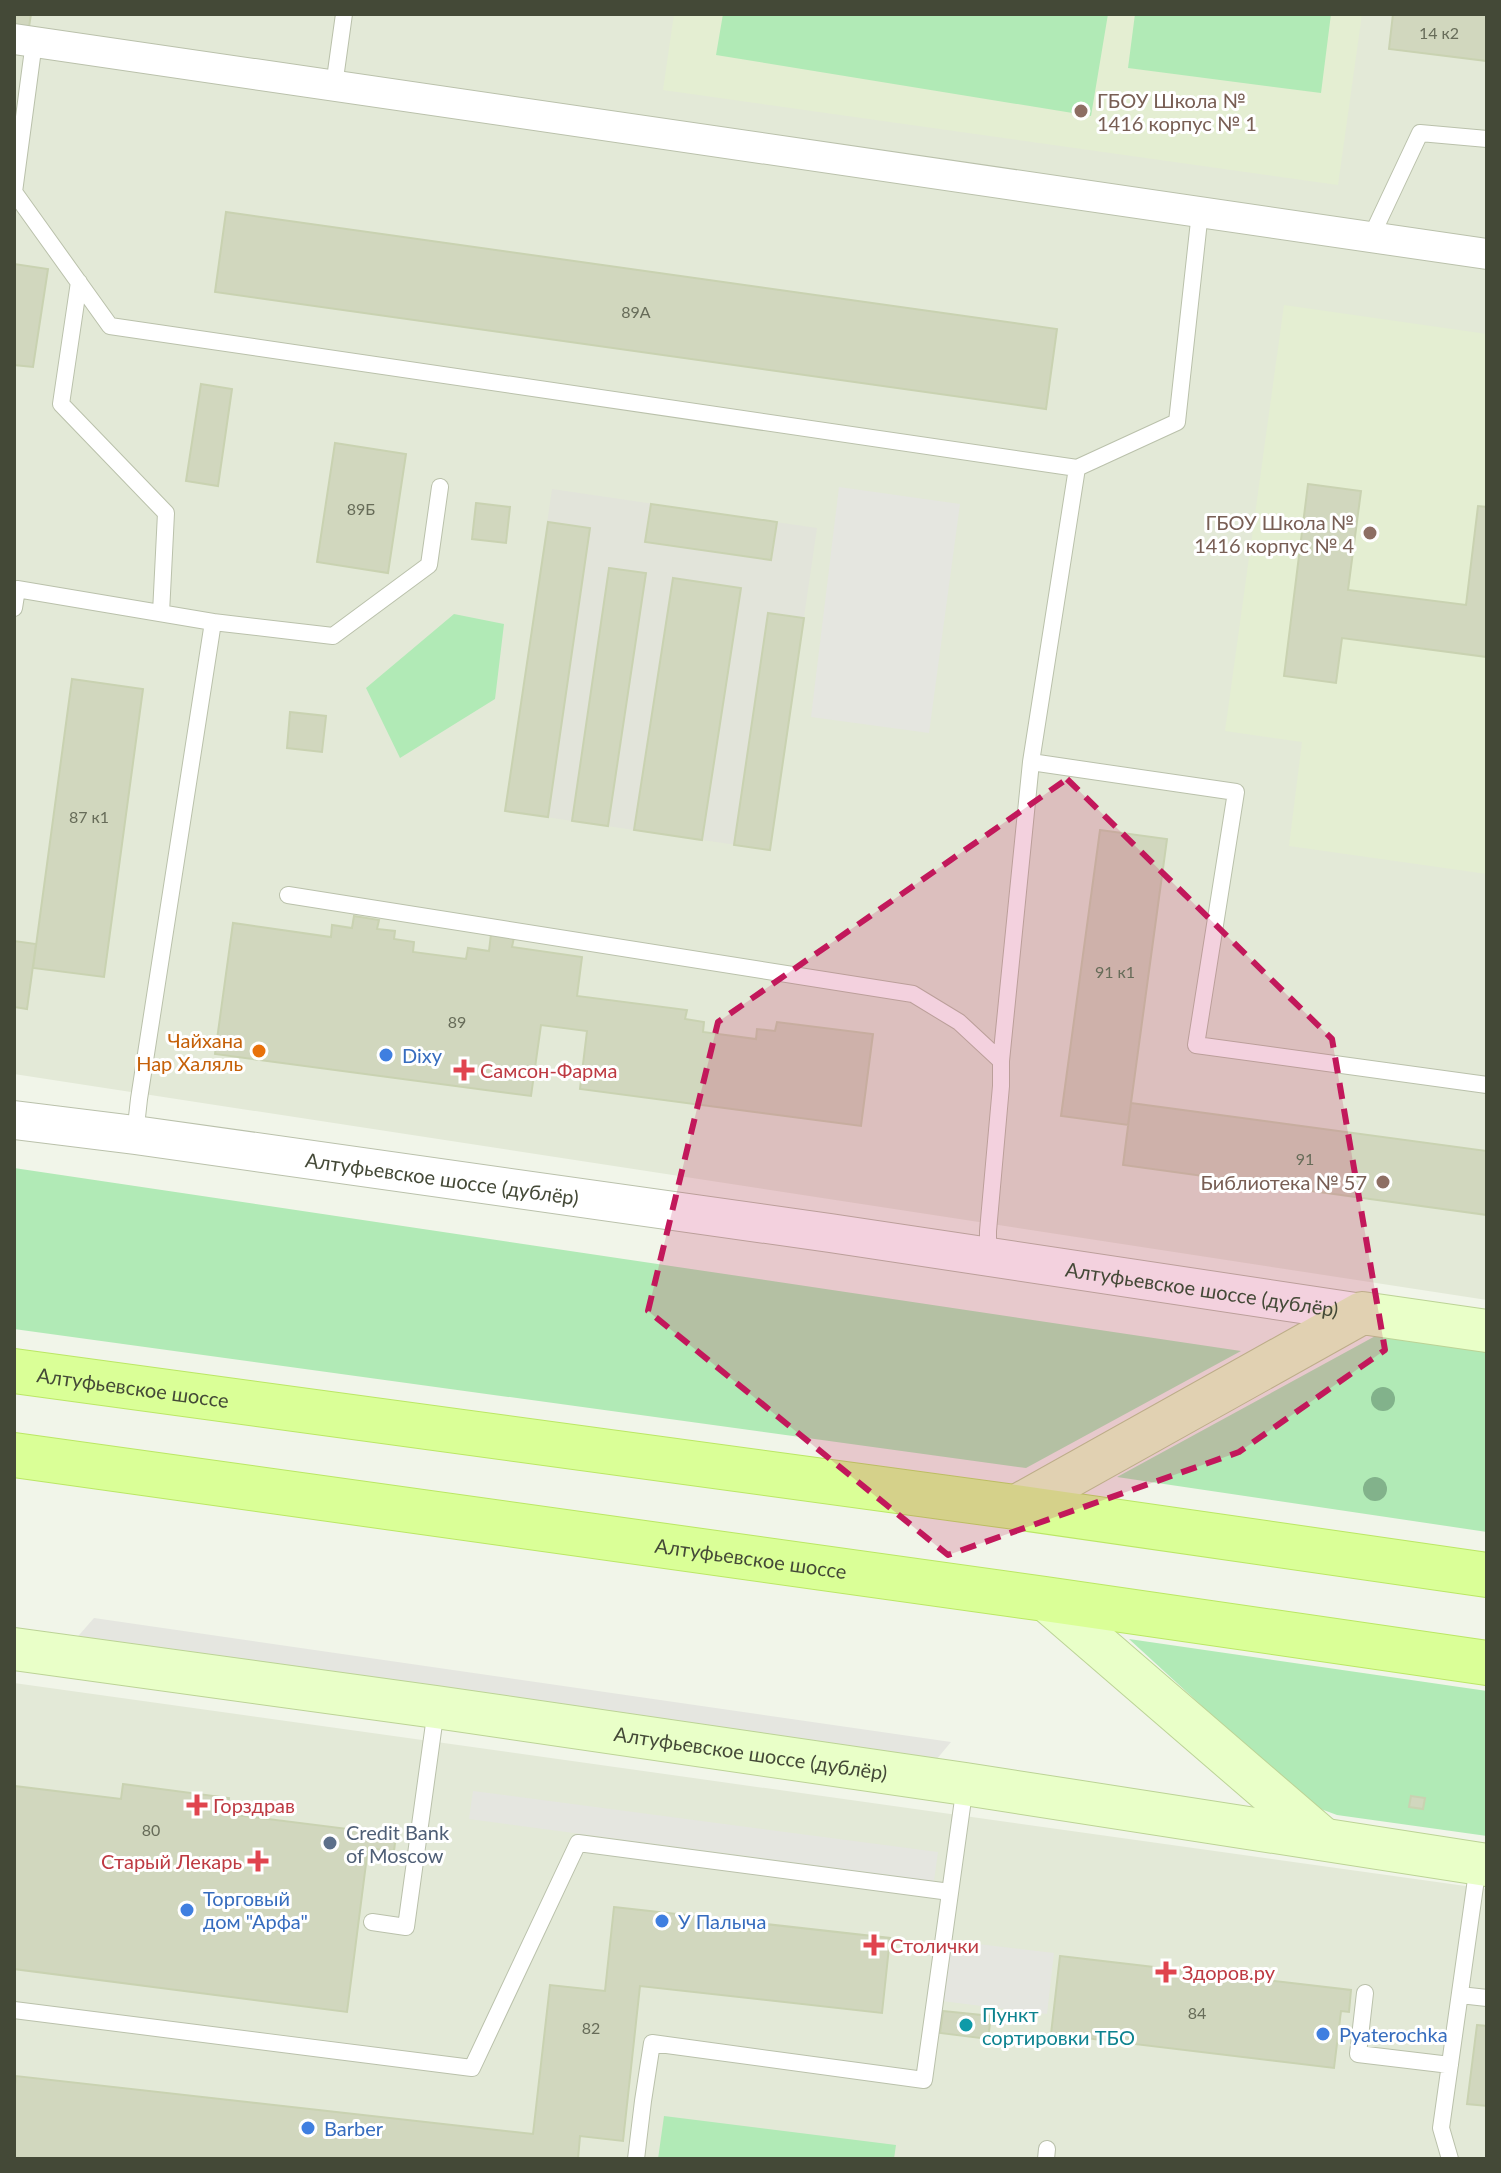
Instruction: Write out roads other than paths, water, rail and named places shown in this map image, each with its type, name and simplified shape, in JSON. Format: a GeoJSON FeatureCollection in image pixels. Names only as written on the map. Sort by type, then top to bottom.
{"type":"FeatureCollection","features":[{"type":"Feature","properties":{"kind":"main road","name":"Алтуфьевское шоссе (дублёр)"},"geometry":{"type":"LineString","coordinates":[[1362,1313],[1487,1331]]}},
{"type":"Feature","properties":{"kind":"main road"},"geometry":{"type":"LineString","coordinates":[[1015,1507],[1362,1313]]}},
{"type":"Feature","properties":{"kind":"main road","name":"Алтуфьевское шоссе"},"geometry":{"type":"LineString","coordinates":[[14,1371],[1015,1507],[1487,1575]]}},
{"type":"Feature","properties":{"kind":"main road","name":"Алтуфьевское шоссе"},"geometry":{"type":"LineString","coordinates":[[14,1455],[1487,1663]]}},
{"type":"Feature","properties":{"kind":"main road"},"geometry":{"type":"LineString","coordinates":[[1045,1599],[1323,1839]]}},
{"type":"Feature","properties":{"kind":"main road","name":"Алтуфьевское шоссе (дублёр)"},"geometry":{"type":"LineString","coordinates":[[14,1649],[965,1784],[1483,1864]]}},
{"type":"Feature","properties":{"kind":"street"},"geometry":{"type":"LineString","coordinates":[[24,41],[1487,254]]}},
{"type":"Feature","properties":{"kind":"street","name":"Алтуфьевское шоссе (дублёр)"},"geometry":{"type":"LineString","coordinates":[[14,1120],[988,1256],[1362,1313]]}},
{"type":"Feature","properties":{"kind":"lane"},"geometry":{"type":"LineString","coordinates":[[334,86],[344,14]]}},
{"type":"Feature","properties":{"kind":"lane"},"geometry":{"type":"LineString","coordinates":[[24,41],[14,192],[110,326],[1077,468],[1177,422],[1200,212]]}},
{"type":"Feature","properties":{"kind":"lane"},"geometry":{"type":"LineString","coordinates":[[1371,237],[1420,133],[1487,139]]}},
{"type":"Feature","properties":{"kind":"lane"},"geometry":{"type":"LineString","coordinates":[[79,282],[61,404],[166,513],[161,613]]}},
{"type":"Feature","properties":{"kind":"lane"},"geometry":{"type":"LineString","coordinates":[[988,1256],[1001,1061],[1031,762],[1077,468]]}},
{"type":"Feature","properties":{"kind":"lane"},"geometry":{"type":"LineString","coordinates":[[14,608],[17,589],[213,622],[333,636],[429,565],[440,487]]}},
{"type":"Feature","properties":{"kind":"lane"},"geometry":{"type":"LineString","coordinates":[[135,1135],[213,622]]}},
{"type":"Feature","properties":{"kind":"lane"},"geometry":{"type":"LineString","coordinates":[[1031,762],[1236,792],[1196,1045],[1487,1085]]}},
{"type":"Feature","properties":{"kind":"lane"},"geometry":{"type":"LineString","coordinates":[[288,895],[913,994],[959,1022],[1001,1061]]}},
{"type":"Feature","properties":{"kind":"lane"},"geometry":{"type":"LineString","coordinates":[[372,1922],[406,1927],[436,1707]]}},
{"type":"Feature","properties":{"kind":"lane"},"geometry":{"type":"LineString","coordinates":[[636,2159],[652,2043],[924,2080],[965,1784]]}},
{"type":"Feature","properties":{"kind":"lane"},"geometry":{"type":"LineString","coordinates":[[14,2010],[472,2068],[578,1843],[950,1892]]}},
{"type":"Feature","properties":{"kind":"lane"},"geometry":{"type":"LineString","coordinates":[[1450,2159],[1441,2128],[1483,1864]]}},
{"type":"Feature","properties":{"kind":"lane"},"geometry":{"type":"LineString","coordinates":[[1365,1993],[1358,2054],[1450,2065]]}},
{"type":"Feature","properties":{"kind":"lane"},"geometry":{"type":"LineString","coordinates":[[1460,1995],[1487,1998]]}},
{"type":"Feature","properties":{"kind":"place","name":"ГБОУ Школа № 1416 корпус № 1"},"geometry":{"type":"Point","coordinates":[1081,111]}},
{"type":"Feature","properties":{"kind":"place","name":"ГБОУ Школа № 1416 корпус № 4"},"geometry":{"type":"Point","coordinates":[1370,533]}},
{"type":"Feature","properties":{"kind":"place","name":"Чайхана Нар Халяль"},"geometry":{"type":"Point","coordinates":[259,1051]}},
{"type":"Feature","properties":{"kind":"place","name":"Dixy"},"geometry":{"type":"Point","coordinates":[386,1055]}},
{"type":"Feature","properties":{"kind":"place","name":"Самсон-Фарма"},"geometry":{"type":"Point","coordinates":[464,1070]}},
{"type":"Feature","properties":{"kind":"place","name":"Библиотека № 57"},"geometry":{"type":"Point","coordinates":[1383,1182]}},
{"type":"Feature","properties":{"kind":"place","name":"Горздрав"},"geometry":{"type":"Point","coordinates":[197,1805]}},
{"type":"Feature","properties":{"kind":"place","name":"Credit Bank of Moscow"},"geometry":{"type":"Point","coordinates":[330,1843]}},
{"type":"Feature","properties":{"kind":"place","name":"Старый Лекарь"},"geometry":{"type":"Point","coordinates":[258,1861]}},
{"type":"Feature","properties":{"kind":"place","name":"Торговый дом \"Арфа\""},"geometry":{"type":"Point","coordinates":[187,1910]}},
{"type":"Feature","properties":{"kind":"place","name":"У Палыча"},"geometry":{"type":"Point","coordinates":[662,1921]}},
{"type":"Feature","properties":{"kind":"place","name":"Столички"},"geometry":{"type":"Point","coordinates":[874,1945]}},
{"type":"Feature","properties":{"kind":"place","name":"Здоров.ру"},"geometry":{"type":"Point","coordinates":[1166,1972]}},
{"type":"Feature","properties":{"kind":"place","name":"Пункт сортировки ТБО"},"geometry":{"type":"Point","coordinates":[966,2025]}},
{"type":"Feature","properties":{"kind":"place","name":"Pyaterochka"},"geometry":{"type":"Point","coordinates":[1323,2034]}},
{"type":"Feature","properties":{"kind":"place","name":"Barber"},"geometry":{"type":"Point","coordinates":[308,2128]}}]}
